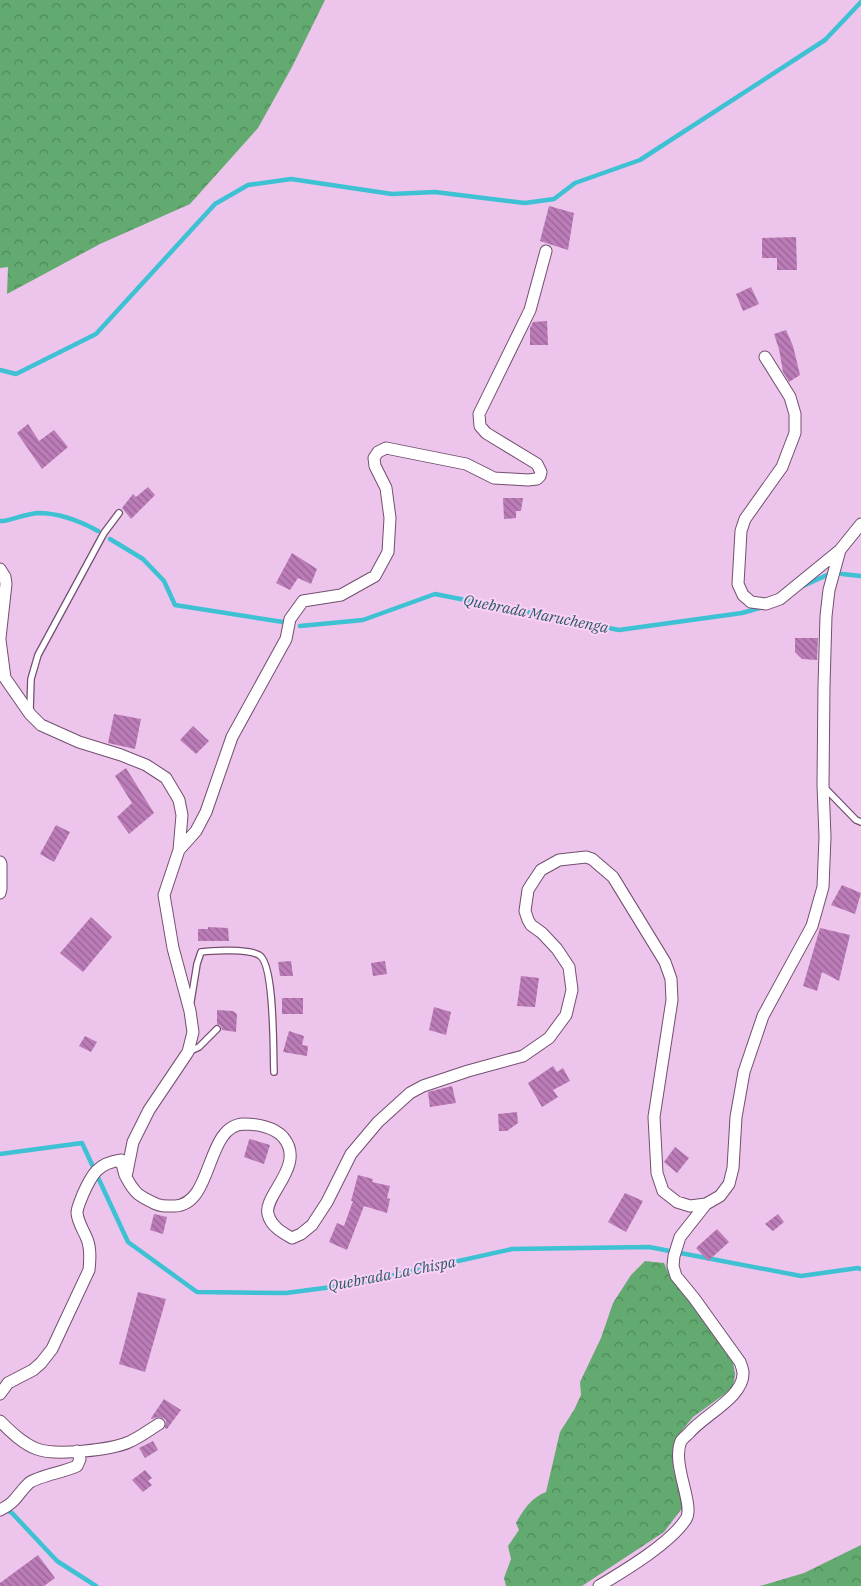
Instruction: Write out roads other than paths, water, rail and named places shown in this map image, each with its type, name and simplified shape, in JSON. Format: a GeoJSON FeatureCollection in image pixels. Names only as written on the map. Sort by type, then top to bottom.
{"type":"FeatureCollection","features":[{"type":"Feature","properties":{"kind":"street"},"geometry":{"type":"LineString","coordinates":[[179,850],[196,831],[206,812],[232,737],[286,639],[290,619],[299,606],[303,601],[341,595],[375,576],[388,552],[390,518],[386,488],[375,466],[374,458],[378,452],[386,448],[466,464],[494,478],[528,480],[537,479],[540,476],[541,472],[536,464],[486,433],[479,421],[479,414],[530,310],[546,251]]}},
{"type":"Feature","properties":{"kind":"street"},"geometry":{"type":"LineString","coordinates":[[765,356],[790,397],[795,414],[795,433],[782,467],[745,518],[741,531],[738,584],[743,595],[751,602],[766,604],[780,599],[840,550],[861,524]]}},
{"type":"Feature","properties":{"kind":"street"},"geometry":{"type":"LineString","coordinates":[[599,1586],[669,1540],[687,1519],[689,1510],[679,1459],[681,1441],[696,1424],[736,1393],[741,1384],[743,1372],[740,1362],[676,1276],[673,1266],[674,1256],[680,1237],[706,1204],[720,1196],[729,1184],[733,1168],[736,1117],[744,1072],[763,1016],[812,926],[823,886],[826,616],[829,590],[840,550]]}},
{"type":"Feature","properties":{"kind":"street"},"geometry":{"type":"LineString","coordinates":[[0,569],[5,577],[6,584],[0,639],[5,678],[30,714],[41,724],[79,742],[146,765],[166,778],[179,800],[182,815],[179,850],[164,895],[173,948],[190,1011],[193,1032],[188,1052],[149,1110],[133,1142],[126,1178]]}},
{"type":"Feature","properties":{"kind":"street"},"geometry":{"type":"LineString","coordinates":[[0,1394],[8,1383],[33,1370],[52,1349],[89,1270],[88,1241],[80,1224],[79,1204],[89,1180],[95,1171],[102,1166],[111,1161],[121,1160],[126,1178],[134,1191],[162,1206],[178,1206],[190,1201],[199,1190],[214,1150],[226,1134],[242,1124],[274,1129],[286,1141],[289,1156],[288,1167],[272,1198],[268,1214],[276,1228],[292,1238],[312,1226],[327,1202],[351,1154],[378,1122],[410,1093],[432,1083],[523,1056],[549,1038],[566,1015],[572,990],[569,967],[557,949],[528,920],[525,911],[528,890],[541,870],[559,860],[586,857],[592,859],[613,877],[665,962],[671,979],[672,1000],[654,1117],[657,1172],[664,1191],[677,1202],[690,1206],[706,1204]]}},
{"type":"Feature","properties":{"kind":"street"},"geometry":{"type":"LineString","coordinates":[[0,862],[2,864],[2,890],[0,894]]}},
{"type":"Feature","properties":{"kind":"street"},"geometry":{"type":"LineString","coordinates":[[0,1421],[13,1434],[35,1449],[49,1453],[94,1450],[128,1443],[159,1424]]}},
{"type":"Feature","properties":{"kind":"street"},"geometry":{"type":"LineString","coordinates":[[0,1510],[13,1503],[29,1483],[77,1466],[80,1459],[77,1451]]}},
{"type":"Feature","properties":{"kind":"lane"},"geometry":{"type":"LineString","coordinates":[[30,714],[30,679],[38,655],[104,533],[119,513]]}},
{"type":"Feature","properties":{"kind":"lane"},"geometry":{"type":"LineString","coordinates":[[823,785],[856,820],[861,822]]}},
{"type":"Feature","properties":{"kind":"lane"},"geometry":{"type":"LineString","coordinates":[[190,1011],[196,964],[202,952],[251,952],[260,955],[265,960],[270,979],[274,1072]]}},
{"type":"Feature","properties":{"kind":"lane"},"geometry":{"type":"LineString","coordinates":[[188,1052],[199,1047],[217,1029]]}},
{"type":"Feature","properties":{"kind":"waterway"},"geometry":{"type":"LineString","coordinates":[[0,370],[16,374],[96,334],[215,204],[248,185],[291,179],[392,194],[435,192],[525,203],[554,199],[575,183],[640,160],[825,40],[861,2]]}},
{"type":"Feature","properties":{"kind":"waterway","name":"Quebrada Maruchenga"},"geometry":{"type":"LineString","coordinates":[[0,521],[46,513],[69,518],[98,531]]}},
{"type":"Feature","properties":{"kind":"waterway","name":"Quebrada Maruchenga"},"geometry":{"type":"LineString","coordinates":[[110,539],[143,559],[164,581],[175,605],[283,622]]}},
{"type":"Feature","properties":{"kind":"waterway","name":"Quebrada Maruchenga"},"geometry":{"type":"LineString","coordinates":[[842,574],[861,576]]}},
{"type":"Feature","properties":{"kind":"waterway","name":"Quebrada Maruchenga"},"geometry":{"type":"LineString","coordinates":[[803,586],[827,575]]}},
{"type":"Feature","properties":{"kind":"waterway","name":"Quebrada Maruchenga"},"geometry":{"type":"LineString","coordinates":[[300,626],[363,620],[435,594],[619,630],[742,613],[763,607]]}},
{"type":"Feature","properties":{"kind":"waterway","name":"Quebrada La Chispa"},"geometry":{"type":"LineString","coordinates":[[0,1154],[82,1143],[128,1242],[197,1292],[286,1293],[355,1284],[512,1249],[649,1247],[801,1276],[861,1269]]}},
{"type":"Feature","properties":{"kind":"waterway"},"geometry":{"type":"LineString","coordinates":[[5,1509],[12,1513],[57,1561],[96,1586]]}}]}
